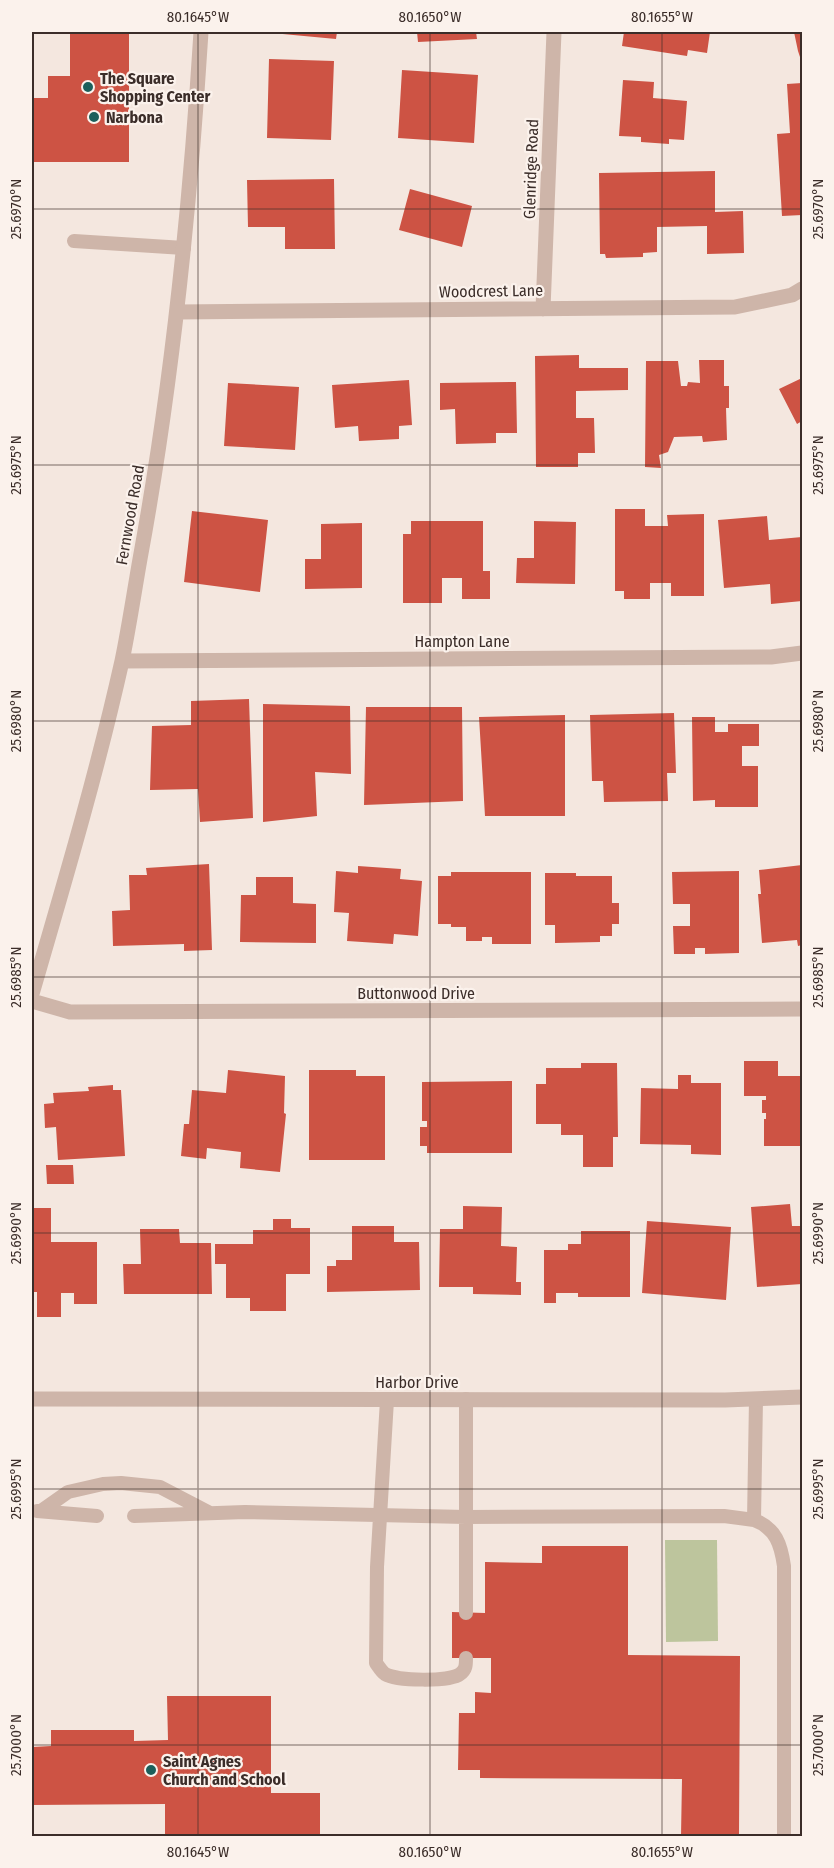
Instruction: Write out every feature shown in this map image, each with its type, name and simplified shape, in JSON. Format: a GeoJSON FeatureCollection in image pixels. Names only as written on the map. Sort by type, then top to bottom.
{"type":"FeatureCollection","features":[{"type":"Feature","properties":{"kind":"street","name":"Fernwood Road"},"geometry":{"type":"LineString","coordinates":[[32,993],[76,842],[122,661],[155,478],[184,248],[201,32]]}},
{"type":"Feature","properties":{"kind":"street","name":"Glenridge Road"},"geometry":{"type":"LineString","coordinates":[[543,309],[554,32]]}},
{"type":"Feature","properties":{"kind":"street","name":"Woodcrest Lane"},"geometry":{"type":"LineString","coordinates":[[177,312],[735,307],[792,295],[802,289]]}},
{"type":"Feature","properties":{"kind":"street","name":"Hampton Lane"},"geometry":{"type":"LineString","coordinates":[[122,661],[771,657],[802,653]]}},
{"type":"Feature","properties":{"kind":"street","name":"Buttonwood Drive"},"geometry":{"type":"LineString","coordinates":[[32,1001],[70,1012],[802,1009]]}},
{"type":"Feature","properties":{"kind":"street","name":"Harbor Drive"},"geometry":{"type":"LineString","coordinates":[[32,1399],[387,1400],[802,1397]]}},
{"type":"Feature","properties":{"kind":"lane"},"geometry":{"type":"LineString","coordinates":[[74,242],[184,248]]}},
{"type":"Feature","properties":{"kind":"lane"},"geometry":{"type":"LineString","coordinates":[[466,1399],[466,1613]]}},
{"type":"Feature","properties":{"kind":"lane"},"geometry":{"type":"LineString","coordinates":[[754,1520],[756,1399]]}},
{"type":"Feature","properties":{"kind":"lane"},"geometry":{"type":"LineString","coordinates":[[387,1400],[377,1567],[376,1663],[387,1675],[395,1677],[445,1678],[455,1677],[462,1673],[466,1668],[466,1658]]}},
{"type":"Feature","properties":{"kind":"lane"},"geometry":{"type":"LineString","coordinates":[[36,1511],[68,1492],[94,1485],[121,1483],[160,1487],[209,1513]]}},
{"type":"Feature","properties":{"kind":"lane"},"geometry":{"type":"LineString","coordinates":[[36,1511],[97,1516]]}},
{"type":"Feature","properties":{"kind":"lane"},"geometry":{"type":"LineString","coordinates":[[134,1516],[209,1513],[466,1517],[724,1516],[754,1520],[768,1527],[778,1540],[784,1566],[784,1836]]}},
{"type":"Feature","properties":{"kind":"green space"},"geometry":{"type":"Polygon","coordinates":[[[665,1540],[717,1540],[718,1641],[666,1642],[665,1540]]]}},
{"type":"Feature","properties":{"kind":"building","name":"The Square Shopping Center"},"geometry":{"type":"Polygon","coordinates":[[[70,32],[129,32],[129,162],[32,162],[32,98],[48,98],[48,76],[70,76],[70,32]]]}},
{"type":"Feature","properties":{"kind":"building"},"geometry":{"type":"Polygon","coordinates":[[[272,32],[337,32],[336,39],[272,32]]]}},
{"type":"Feature","properties":{"kind":"building"},"geometry":{"type":"Polygon","coordinates":[[[417,32],[476,32],[477,39],[418,42],[417,32]]]}},
{"type":"Feature","properties":{"kind":"building"},"geometry":{"type":"Polygon","coordinates":[[[624,32],[710,32],[707,53],[688,50],[687,56],[622,46],[624,32]]]}},
{"type":"Feature","properties":{"kind":"building"},"geometry":{"type":"Polygon","coordinates":[[[794,32],[802,32],[802,63],[798,51],[794,32]]]}},
{"type":"Feature","properties":{"kind":"building"},"geometry":{"type":"Polygon","coordinates":[[[269,59],[334,61],[331,140],[267,138],[269,59]]]}},
{"type":"Feature","properties":{"kind":"building"},"geometry":{"type":"Polygon","coordinates":[[[402,70],[478,75],[474,143],[398,138],[402,70]]]}},
{"type":"Feature","properties":{"kind":"building"},"geometry":{"type":"Polygon","coordinates":[[[623,80],[654,82],[653,98],[687,101],[684,140],[669,139],[669,144],[641,142],[641,137],[619,136],[623,80]]]}},
{"type":"Feature","properties":{"kind":"building"},"geometry":{"type":"Polygon","coordinates":[[[802,83],[802,215],[782,216],[777,134],[790,133],[787,84],[802,83]]]}},
{"type":"Feature","properties":{"kind":"building"},"geometry":{"type":"Polygon","coordinates":[[[715,171],[715,212],[743,211],[744,253],[707,254],[707,226],[657,227],[657,252],[643,253],[643,257],[606,258],[605,254],[600,254],[599,173],[715,171]]]}},
{"type":"Feature","properties":{"kind":"building"},"geometry":{"type":"Polygon","coordinates":[[[334,179],[335,249],[285,249],[285,227],[248,227],[247,180],[334,179]]]}},
{"type":"Feature","properties":{"kind":"building"},"geometry":{"type":"Polygon","coordinates":[[[410,189],[472,206],[462,247],[399,230],[410,189]]]}},
{"type":"Feature","properties":{"kind":"building"},"geometry":{"type":"Polygon","coordinates":[[[579,355],[579,368],[628,368],[628,390],[576,391],[576,418],[594,418],[595,453],[578,453],[578,467],[536,467],[535,356],[579,355]]]}},
{"type":"Feature","properties":{"kind":"building"},"geometry":{"type":"Polygon","coordinates":[[[699,360],[724,360],[724,386],[729,386],[729,408],[726,408],[727,440],[703,442],[702,436],[674,437],[668,452],[659,455],[661,468],[645,467],[646,361],[678,361],[681,386],[687,386],[688,382],[700,383],[699,360]]]}},
{"type":"Feature","properties":{"kind":"building"},"geometry":{"type":"Polygon","coordinates":[[[802,378],[802,421],[797,424],[779,389],[802,378]]]}},
{"type":"Feature","properties":{"kind":"building"},"geometry":{"type":"Polygon","coordinates":[[[409,380],[412,425],[399,426],[399,439],[359,441],[358,426],[335,428],[332,385],[409,380]]]}},
{"type":"Feature","properties":{"kind":"building"},"geometry":{"type":"Polygon","coordinates":[[[516,382],[517,433],[496,433],[496,443],[456,444],[455,409],[440,410],[440,383],[516,382]]]}},
{"type":"Feature","properties":{"kind":"building"},"geometry":{"type":"Polygon","coordinates":[[[228,383],[299,387],[295,450],[224,446],[228,383]]]}},
{"type":"Feature","properties":{"kind":"building"},"geometry":{"type":"Polygon","coordinates":[[[615,509],[645,509],[645,526],[668,526],[667,515],[704,514],[704,596],[671,596],[671,583],[650,583],[650,599],[624,599],[624,591],[615,591],[615,509]]]}},
{"type":"Feature","properties":{"kind":"building"},"geometry":{"type":"Polygon","coordinates":[[[192,511],[268,520],[260,592],[184,582],[192,511]]]}},
{"type":"Feature","properties":{"kind":"building"},"geometry":{"type":"Polygon","coordinates":[[[767,516],[769,540],[802,537],[802,601],[771,604],[770,584],[724,588],[718,520],[767,516]]]}},
{"type":"Feature","properties":{"kind":"building"},"geometry":{"type":"Polygon","coordinates":[[[411,521],[483,521],[483,571],[490,571],[490,599],[462,599],[462,578],[442,578],[442,603],[403,603],[403,534],[411,534],[411,521]]]}},
{"type":"Feature","properties":{"kind":"building"},"geometry":{"type":"Polygon","coordinates":[[[534,521],[576,522],[575,584],[516,583],[517,558],[534,558],[534,521]]]}},
{"type":"Feature","properties":{"kind":"building"},"geometry":{"type":"Polygon","coordinates":[[[362,523],[362,588],[305,589],[305,559],[321,559],[321,524],[362,523]]]}},
{"type":"Feature","properties":{"kind":"building"},"geometry":{"type":"Polygon","coordinates":[[[249,699],[253,818],[200,822],[198,789],[150,790],[152,726],[191,725],[191,701],[249,699]]]}},
{"type":"Feature","properties":{"kind":"building"},"geometry":{"type":"Polygon","coordinates":[[[263,704],[350,706],[351,774],[315,772],[317,816],[263,822],[263,704]]]}},
{"type":"Feature","properties":{"kind":"building"},"geometry":{"type":"Polygon","coordinates":[[[366,707],[462,707],[463,801],[364,805],[366,707]]]}},
{"type":"Feature","properties":{"kind":"building"},"geometry":{"type":"Polygon","coordinates":[[[674,713],[676,773],[667,773],[668,801],[604,802],[603,781],[592,781],[590,715],[674,713]]]}},
{"type":"Feature","properties":{"kind":"building"},"geometry":{"type":"Polygon","coordinates":[[[565,715],[565,816],[485,816],[479,717],[565,715]]]}},
{"type":"Feature","properties":{"kind":"building"},"geometry":{"type":"Polygon","coordinates":[[[692,717],[715,717],[715,732],[728,732],[728,724],[759,724],[759,746],[742,746],[742,766],[758,766],[758,807],[715,807],[715,800],[693,801],[692,717]]]}},
{"type":"Feature","properties":{"kind":"building"},"geometry":{"type":"Polygon","coordinates":[[[209,864],[212,950],[184,951],[184,944],[113,946],[112,911],[130,910],[129,875],[147,875],[146,868],[209,864]]]}},
{"type":"Feature","properties":{"kind":"building"},"geometry":{"type":"Polygon","coordinates":[[[802,865],[802,945],[798,946],[797,940],[762,943],[758,894],[761,894],[759,870],[802,865]]]}},
{"type":"Feature","properties":{"kind":"building"},"geometry":{"type":"Polygon","coordinates":[[[358,866],[401,869],[400,879],[422,881],[418,936],[394,934],[393,944],[347,941],[349,913],[334,912],[336,871],[358,873],[358,866]]]}},
{"type":"Feature","properties":{"kind":"building"},"geometry":{"type":"Polygon","coordinates":[[[739,871],[739,953],[705,954],[705,948],[695,948],[695,954],[674,954],[673,926],[690,926],[690,904],[673,904],[672,872],[739,871]]]}},
{"type":"Feature","properties":{"kind":"building"},"geometry":{"type":"Polygon","coordinates":[[[451,872],[531,872],[531,944],[492,944],[492,937],[482,937],[482,941],[466,941],[466,927],[438,924],[438,876],[451,876],[451,872]]]}},
{"type":"Feature","properties":{"kind":"building"},"geometry":{"type":"Polygon","coordinates":[[[545,873],[612,876],[612,903],[619,903],[619,924],[612,924],[612,936],[600,936],[600,942],[555,943],[555,925],[545,925],[545,873]]]}},
{"type":"Feature","properties":{"kind":"building"},"geometry":{"type":"Polygon","coordinates":[[[256,877],[293,877],[293,903],[316,904],[316,943],[240,942],[241,895],[256,895],[256,877]]]}},
{"type":"Feature","properties":{"kind":"building"},"geometry":{"type":"Polygon","coordinates":[[[744,1061],[778,1061],[778,1076],[802,1076],[802,1146],[764,1146],[766,1113],[762,1113],[762,1100],[766,1100],[766,1096],[744,1096],[744,1061]]]}},
{"type":"Feature","properties":{"kind":"building"},"geometry":{"type":"Polygon","coordinates":[[[581,1063],[617,1063],[618,1137],[613,1137],[613,1167],[583,1167],[583,1135],[561,1135],[561,1124],[536,1124],[536,1084],[546,1084],[546,1068],[581,1068],[581,1063]]]}},
{"type":"Feature","properties":{"kind":"building"},"geometry":{"type":"Polygon","coordinates":[[[228,1070],[285,1076],[284,1113],[286,1114],[280,1172],[240,1168],[241,1152],[207,1148],[206,1159],[181,1156],[184,1124],[189,1124],[192,1090],[226,1093],[228,1070]]]}},
{"type":"Feature","properties":{"kind":"building"},"geometry":{"type":"Polygon","coordinates":[[[309,1070],[356,1070],[356,1076],[385,1076],[385,1160],[309,1160],[309,1070]]]}},
{"type":"Feature","properties":{"kind":"building"},"geometry":{"type":"Polygon","coordinates":[[[678,1075],[691,1075],[691,1083],[721,1083],[721,1155],[691,1154],[691,1145],[640,1144],[641,1088],[678,1089],[678,1075]]]}},
{"type":"Feature","properties":{"kind":"building"},"geometry":{"type":"Polygon","coordinates":[[[512,1081],[512,1153],[427,1153],[427,1146],[420,1146],[420,1127],[427,1127],[427,1121],[422,1121],[422,1082],[512,1081]]]}},
{"type":"Feature","properties":{"kind":"building"},"geometry":{"type":"Polygon","coordinates":[[[113,1085],[113,1090],[121,1090],[125,1156],[58,1160],[56,1127],[45,1128],[44,1104],[54,1103],[53,1093],[89,1091],[88,1087],[113,1085]]]}},
{"type":"Feature","properties":{"kind":"building"},"geometry":{"type":"Polygon","coordinates":[[[46,1165],[73,1165],[74,1184],[47,1184],[46,1165]]]}},
{"type":"Feature","properties":{"kind":"building"},"geometry":{"type":"Polygon","coordinates":[[[790,1204],[792,1226],[802,1226],[802,1284],[757,1287],[751,1207],[790,1204]]]}},
{"type":"Feature","properties":{"kind":"building"},"geometry":{"type":"Polygon","coordinates":[[[463,1206],[502,1207],[501,1246],[517,1247],[516,1282],[521,1282],[521,1295],[473,1294],[473,1287],[439,1287],[440,1229],[463,1229],[463,1206]]]}},
{"type":"Feature","properties":{"kind":"building"},"geometry":{"type":"Polygon","coordinates":[[[32,1208],[51,1208],[51,1242],[97,1242],[97,1304],[74,1304],[74,1293],[61,1293],[61,1317],[37,1317],[37,1292],[32,1292],[32,1208]]]}},
{"type":"Feature","properties":{"kind":"building"},"geometry":{"type":"Polygon","coordinates":[[[273,1219],[291,1219],[291,1228],[310,1228],[310,1274],[286,1274],[286,1311],[250,1311],[250,1298],[226,1298],[226,1264],[215,1264],[215,1244],[253,1244],[253,1230],[273,1230],[273,1219]]]}},
{"type":"Feature","properties":{"kind":"building"},"geometry":{"type":"Polygon","coordinates":[[[647,1221],[731,1227],[726,1300],[642,1293],[647,1221]]]}},
{"type":"Feature","properties":{"kind":"building"},"geometry":{"type":"Polygon","coordinates":[[[352,1226],[394,1226],[394,1242],[419,1242],[420,1290],[327,1292],[327,1266],[336,1266],[336,1260],[352,1260],[352,1226]]]}},
{"type":"Feature","properties":{"kind":"building"},"geometry":{"type":"Polygon","coordinates":[[[140,1229],[179,1229],[180,1243],[211,1243],[212,1294],[124,1294],[123,1264],[141,1264],[140,1229]]]}},
{"type":"Feature","properties":{"kind":"building"},"geometry":{"type":"Polygon","coordinates":[[[581,1231],[630,1231],[630,1297],[578,1297],[578,1293],[556,1293],[556,1303],[544,1303],[544,1250],[568,1250],[568,1244],[581,1244],[581,1231]]]}},
{"type":"Feature","properties":{"kind":"building"},"geometry":{"type":"Polygon","coordinates":[[[542,1546],[628,1546],[628,1655],[740,1656],[739,1836],[681,1836],[682,1779],[480,1778],[480,1770],[458,1770],[459,1713],[475,1713],[475,1692],[491,1693],[491,1658],[452,1658],[452,1612],[485,1613],[485,1562],[542,1563],[542,1546]]]}},
{"type":"Feature","properties":{"kind":"building","name":"Saint Agnes Church and School"},"geometry":{"type":"Polygon","coordinates":[[[167,1696],[271,1696],[271,1793],[320,1793],[320,1836],[165,1835],[165,1804],[32,1805],[32,1747],[51,1746],[51,1730],[134,1730],[134,1741],[168,1740],[167,1696]]]}},
{"type":"Feature","properties":{"kind":"place","name":"The Square Shopping Center"},"geometry":{"type":"Point","coordinates":[88,87]}},
{"type":"Feature","properties":{"kind":"place","name":"Narbona"},"geometry":{"type":"Point","coordinates":[94,117]}},
{"type":"Feature","properties":{"kind":"place","name":"Saint Agnes Church and School"},"geometry":{"type":"Point","coordinates":[151,1770]}}]}
